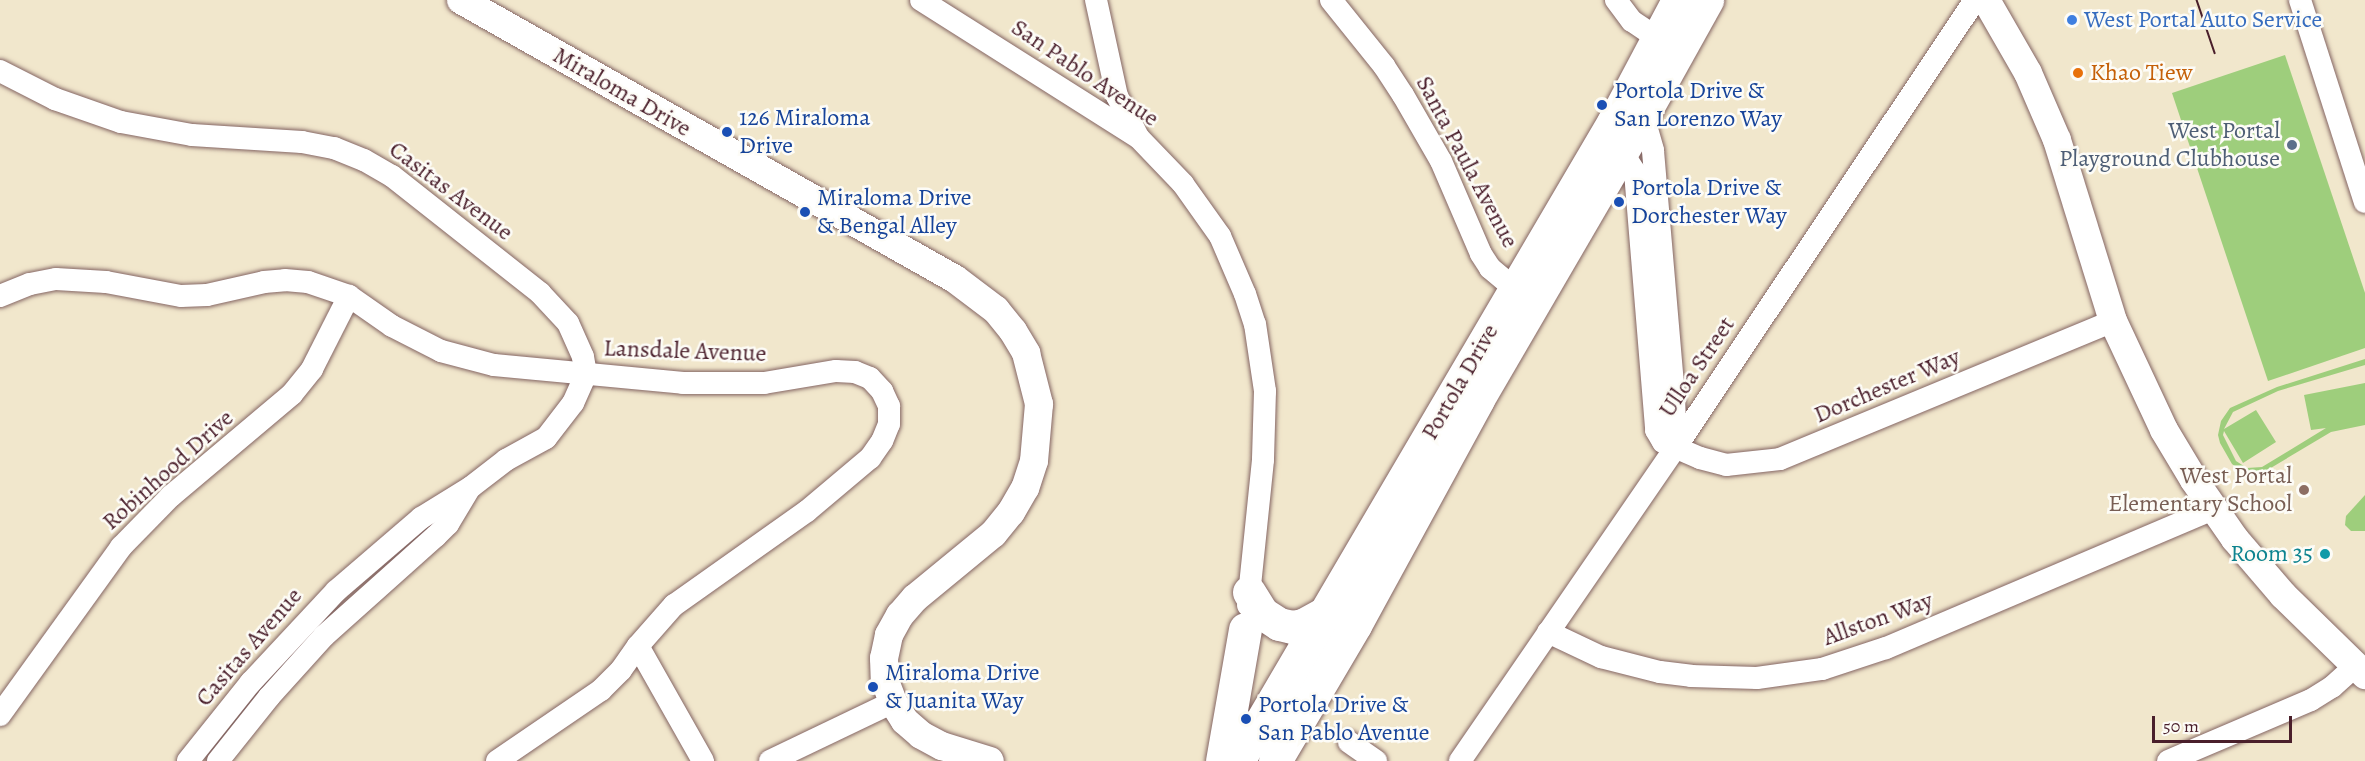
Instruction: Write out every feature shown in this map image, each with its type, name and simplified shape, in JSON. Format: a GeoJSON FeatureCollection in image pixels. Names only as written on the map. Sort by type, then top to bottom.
{"type":"FeatureCollection","features":[{"type":"Feature","properties":{"kind":"main road","name":"Portola Drive"},"geometry":{"type":"LineString","coordinates":[[1238,761],[1515,289],[1659,39],[1678,0]]}},
{"type":"Feature","properties":{"kind":"main road","name":"Portola Drive"},"geometry":{"type":"LineString","coordinates":[[1275,761],[1313,698],[1521,322],[1644,115],[1707,0]]}},
{"type":"Feature","properties":{"kind":"main road"},"geometry":{"type":"LineString","coordinates":[[1249,592],[1262,613],[1279,624],[1292,627],[1303,625],[1325,613]]}},
{"type":"Feature","properties":{"kind":"main road"},"geometry":{"type":"LineString","coordinates":[[1245,629],[1248,645],[1255,660],[1313,698]]}},
{"type":"Feature","properties":{"kind":"main road"},"geometry":{"type":"LineString","coordinates":[[1222,761],[1245,629]]}},
{"type":"Feature","properties":{"kind":"street","name":"Miraloma Drive"},"geometry":{"type":"LineString","coordinates":[[461,0],[955,279],[996,309],[1013,331],[1026,353],[1039,404],[1034,461],[1025,488],[1011,512],[993,534],[915,598],[900,615],[889,635],[884,658],[885,681],[892,702],[905,721],[921,735],[942,746],[990,761]]}},
{"type":"Feature","properties":{"kind":"street","name":"San Pablo Avenue"},"geometry":{"type":"LineString","coordinates":[[921,0],[1138,137],[1183,184],[1220,236],[1255,324],[1265,391],[1265,426],[1245,629]]}},
{"type":"Feature","properties":{"kind":"street"},"geometry":{"type":"LineString","coordinates":[[1096,0],[1117,96],[1138,137]]}},
{"type":"Feature","properties":{"kind":"street","name":"Santa Paula Avenue"},"geometry":{"type":"LineString","coordinates":[[1331,0],[1384,66],[1422,128],[1441,161],[1481,254],[1490,268],[1515,289]]}},
{"type":"Feature","properties":{"kind":"street"},"geometry":{"type":"LineString","coordinates":[[1616,0],[1632,21],[1659,39]]}},
{"type":"Feature","properties":{"kind":"street","name":"Ulloa Street"},"geometry":{"type":"LineString","coordinates":[[1460,761],[1676,447],[1976,0]]}},
{"type":"Feature","properties":{"kind":"street"},"geometry":{"type":"LineString","coordinates":[[1986,0],[2028,73],[2057,140],[2113,321],[2164,430],[2213,509],[2283,595],[2360,670],[2311,700],[2168,761]]}},
{"type":"Feature","properties":{"kind":"street"},"geometry":{"type":"LineString","coordinates":[[2300,0],[2365,202]]}},
{"type":"Feature","properties":{"kind":"street","name":"Casitas Avenue"},"geometry":{"type":"LineString","coordinates":[[0,71],[55,99],[121,122],[192,135],[302,142],[334,148],[364,160],[392,176],[548,300],[568,323],[577,340],[586,374],[573,403],[546,438],[487,473],[471,487],[421,518],[307,619],[251,682],[188,761]]}},
{"type":"Feature","properties":{"kind":"street"},"geometry":{"type":"LineString","coordinates":[[1644,115],[1653,151],[1674,398],[1676,447]]}},
{"type":"Feature","properties":{"kind":"street","name":"Dorchester Way"},"geometry":{"type":"LineString","coordinates":[[1622,152],[1635,172],[1656,430],[1661,441],[1707,461],[1726,465],[1780,459],[2113,321]]}},
{"type":"Feature","properties":{"kind":"street","name":"Lansdale Avenue"},"geometry":{"type":"LineString","coordinates":[[0,296],[30,284],[81,279],[181,296],[207,295],[285,280],[329,287],[349,296],[392,326],[450,354],[494,365],[723,384],[764,383],[836,371],[855,372],[876,385],[889,406],[889,424],[882,441],[870,458],[807,511],[674,605],[638,646],[621,670],[601,690],[497,761]]}},
{"type":"Feature","properties":{"kind":"street","name":"Robinhood Drive"},"geometry":{"type":"LineString","coordinates":[[0,715],[121,547],[171,496],[292,394],[312,369],[349,296]]}},
{"type":"Feature","properties":{"kind":"street","name":"Casitas Avenue"},"geometry":{"type":"LineString","coordinates":[[218,761],[269,697],[324,636],[448,524],[471,487]]}},
{"type":"Feature","properties":{"kind":"street","name":"Allston Way"},"geometry":{"type":"LineString","coordinates":[[1548,632],[1601,657],[1660,672],[1691,676],[1757,678],[1822,669],[1887,648],[2213,509]]}},
{"type":"Feature","properties":{"kind":"street"},"geometry":{"type":"LineString","coordinates":[[638,646],[703,761]]}},
{"type":"Feature","properties":{"kind":"street"},"geometry":{"type":"LineString","coordinates":[[770,761],[892,702]]}},
{"type":"Feature","properties":{"kind":"street"},"geometry":{"type":"LineString","coordinates":[[1348,742],[1376,761]]}},
{"type":"Feature","properties":{"kind":"green space"},"geometry":{"type":"Polygon","coordinates":[[[2285,55],[2365,293],[2365,348],[2268,381],[2172,93],[2285,55]]]}},
{"type":"Feature","properties":{"kind":"green space"},"geometry":{"type":"Polygon","coordinates":[[[2365,359],[2365,365],[2278,391],[2233,412],[2224,429],[2256,410],[2276,442],[2243,463],[2224,431],[2223,435],[2236,461],[2247,468],[2262,467],[2326,428],[2311,430],[2304,395],[2365,383],[2365,425],[2331,432],[2264,472],[2244,473],[2232,464],[2218,435],[2221,421],[2230,408],[2277,387],[2365,359]]]}},
{"type":"Feature","properties":{"kind":"green space"},"geometry":{"type":"Polygon","coordinates":[[[2365,495],[2365,531],[2351,531],[2345,525],[2346,516],[2365,495]]]}},
{"type":"Feature","properties":{"kind":"tram line"},"geometry":{"type":"LineString","coordinates":[[2197,0],[2215,53]]}},
{"type":"Feature","properties":{"kind":"place","name":"West Portal Auto Service"},"geometry":{"type":"Point","coordinates":[2072,20]}},
{"type":"Feature","properties":{"kind":"place","name":"Khao Tiew"},"geometry":{"type":"Point","coordinates":[2078,73]}},
{"type":"Feature","properties":{"kind":"place","name":"Portola Drive & San Lorenzo Way"},"geometry":{"type":"Point","coordinates":[1602,105]}},
{"type":"Feature","properties":{"kind":"place","name":"126 Miraloma Drive"},"geometry":{"type":"Point","coordinates":[727,132]}},
{"type":"Feature","properties":{"kind":"place","name":"West Portal Playground Clubhouse"},"geometry":{"type":"Point","coordinates":[2292,145]}},
{"type":"Feature","properties":{"kind":"place","name":"Portola Drive & Dorchester Way"},"geometry":{"type":"Point","coordinates":[1619,202]}},
{"type":"Feature","properties":{"kind":"place","name":"Miraloma Drive & Bengal Alley"},"geometry":{"type":"Point","coordinates":[805,212]}},
{"type":"Feature","properties":{"kind":"place","name":"West Portal Elementary School"},"geometry":{"type":"Point","coordinates":[2304,490]}},
{"type":"Feature","properties":{"kind":"place","name":"Room 35"},"geometry":{"type":"Point","coordinates":[2325,554]}},
{"type":"Feature","properties":{"kind":"place","name":"Miraloma Drive & Juanita Way"},"geometry":{"type":"Point","coordinates":[873,687]}},
{"type":"Feature","properties":{"kind":"place","name":"Portola Drive & San Pablo Avenue"},"geometry":{"type":"Point","coordinates":[1246,719]}}]}
